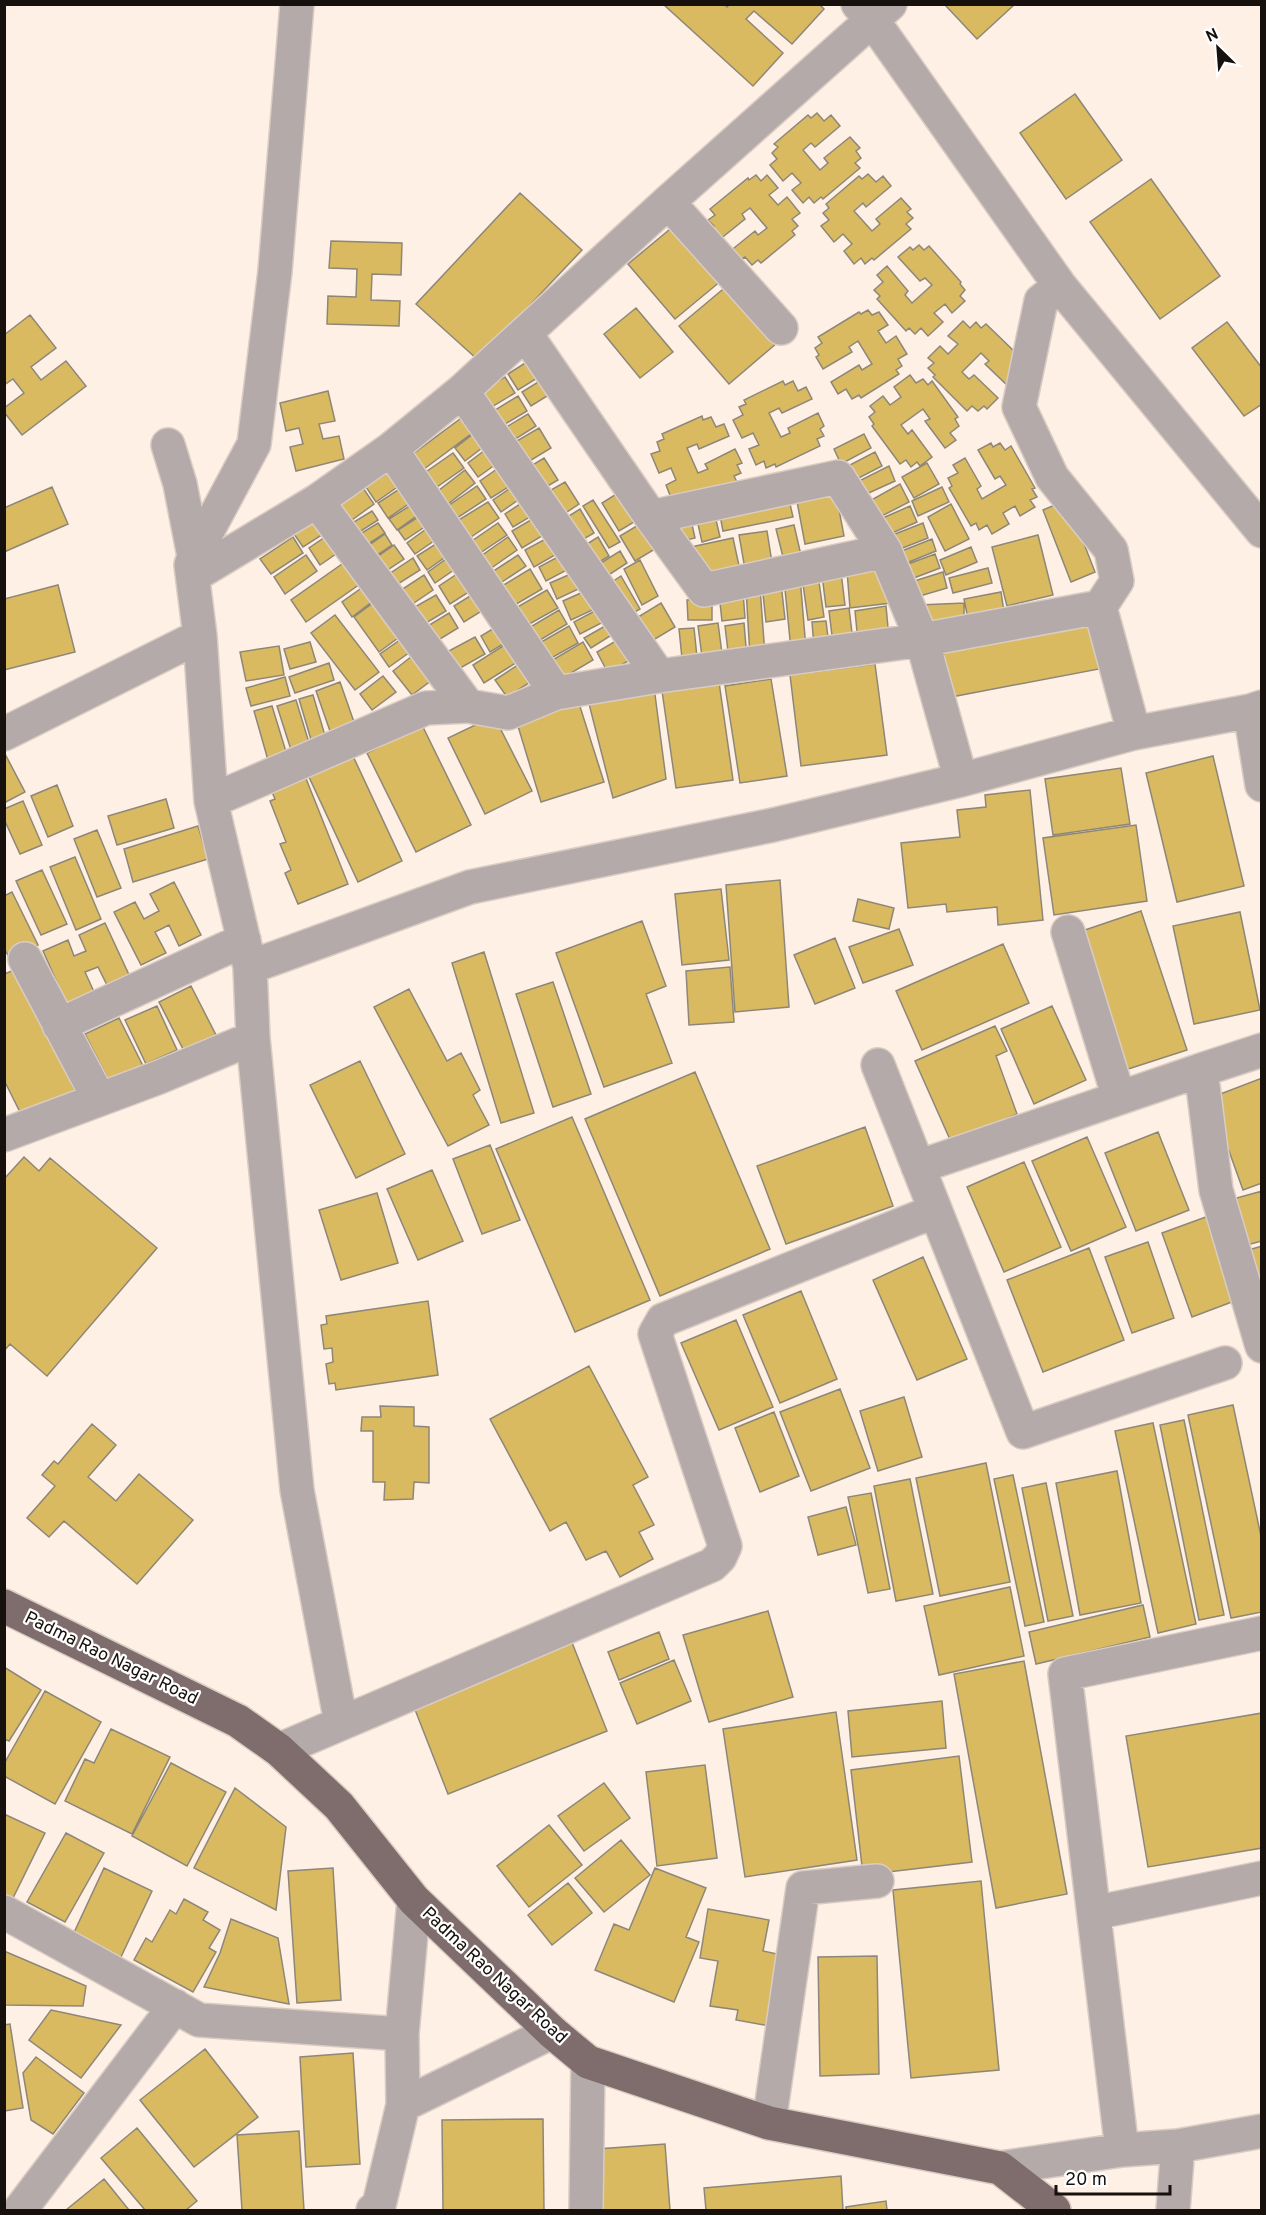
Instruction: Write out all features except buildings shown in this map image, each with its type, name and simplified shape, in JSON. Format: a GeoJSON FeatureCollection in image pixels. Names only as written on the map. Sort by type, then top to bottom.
{"type":"FeatureCollection","features":[{"type":"Feature","properties":{"kind":"main road","name":"Padma Rao Nagar Road"},"geometry":{"type":"LineString","coordinates":[[4,1606],[238,1721],[279,1750],[339,1806],[414,1900],[552,2032],[588,2062],[769,2123],[1000,2168],[1054,2211]]}},
{"type":"Feature","properties":{"kind":"street"},"geometry":{"type":"LineString","coordinates":[[194,566],[254,444],[275,271],[297,4]]}},
{"type":"Feature","properties":{"kind":"street"},"geometry":{"type":"LineString","coordinates":[[194,566],[317,501],[391,449],[462,390],[525,333],[874,10],[1060,286],[1262,531]]}},
{"type":"Feature","properties":{"kind":"street"},"geometry":{"type":"LineString","coordinates":[[668,202],[781,328]]}},
{"type":"Feature","properties":{"kind":"street"},"geometry":{"type":"LineString","coordinates":[[1060,286],[1041,301],[1019,407],[1052,477],[1111,549],[1117,581],[1100,608],[1134,733]]}},
{"type":"Feature","properties":{"kind":"street"},"geometry":{"type":"LineString","coordinates":[[525,333],[704,590],[885,550]]}},
{"type":"Feature","properties":{"kind":"street"},"geometry":{"type":"LineString","coordinates":[[462,390],[659,676]]}},
{"type":"Feature","properties":{"kind":"street"},"geometry":{"type":"LineString","coordinates":[[168,445],[180,484],[194,566],[212,801],[247,954],[253,1038],[297,1490],[341,1723]]}},
{"type":"Feature","properties":{"kind":"street"},"geometry":{"type":"LineString","coordinates":[[391,449],[556,693]]}},
{"type":"Feature","properties":{"kind":"street"},"geometry":{"type":"LineString","coordinates":[[651,517],[838,477],[885,550],[921,640],[961,780]]}},
{"type":"Feature","properties":{"kind":"street"},"geometry":{"type":"LineString","coordinates":[[317,501],[468,706]]}},
{"type":"Feature","properties":{"kind":"street"},"geometry":{"type":"LineString","coordinates":[[212,801],[426,708],[468,706],[508,713],[556,693],[659,676],[921,640],[1100,608]]}},
{"type":"Feature","properties":{"kind":"street"},"geometry":{"type":"LineString","coordinates":[[4,734],[200,636]]}},
{"type":"Feature","properties":{"kind":"street"},"geometry":{"type":"LineString","coordinates":[[59,1025],[247,954],[470,887],[773,825],[961,780],[1134,733],[1256,709],[1262,784]]}},
{"type":"Feature","properties":{"kind":"street"},"geometry":{"type":"LineString","coordinates":[[1068,932],[1119,1098]]}},
{"type":"Feature","properties":{"kind":"street"},"geometry":{"type":"LineString","coordinates":[[25,959],[99,1099]]}},
{"type":"Feature","properties":{"kind":"street"},"geometry":{"type":"LineString","coordinates":[[8,1124],[99,1099],[253,1038]]}},
{"type":"Feature","properties":{"kind":"street"},"geometry":{"type":"LineString","coordinates":[[918,1167],[1262,1050]]}},
{"type":"Feature","properties":{"kind":"street"},"geometry":{"type":"LineString","coordinates":[[878,1065],[1023,1432],[1226,1363]]}},
{"type":"Feature","properties":{"kind":"street"},"geometry":{"type":"LineString","coordinates":[[1201,1070],[1216,1190],[1262,1346]]}},
{"type":"Feature","properties":{"kind":"street"},"geometry":{"type":"LineString","coordinates":[[279,1750],[712,1565],[720,1557],[725,1546],[655,1334],[663,1320],[935,1211]]}},
{"type":"Feature","properties":{"kind":"street"},"geometry":{"type":"LineString","coordinates":[[1122,2150],[1065,1674],[1262,1633]]}},
{"type":"Feature","properties":{"kind":"street"},"geometry":{"type":"LineString","coordinates":[[1094,1913],[1262,1878]]}},
{"type":"Feature","properties":{"kind":"street"},"geometry":{"type":"LineString","coordinates":[[769,2123],[803,1888],[877,1881]]}},
{"type":"Feature","properties":{"kind":"street"},"geometry":{"type":"LineString","coordinates":[[377,2209],[403,2105],[402,2034],[414,1900]]}},
{"type":"Feature","properties":{"kind":"street"},"geometry":{"type":"LineString","coordinates":[[4,1912],[199,2020],[402,2034]]}},
{"type":"Feature","properties":{"kind":"street"},"geometry":{"type":"LineString","coordinates":[[20,2211],[175,2006]]}},
{"type":"Feature","properties":{"kind":"street"},"geometry":{"type":"LineString","coordinates":[[403,2105],[552,2032]]}},
{"type":"Feature","properties":{"kind":"street"},"geometry":{"type":"LineString","coordinates":[[586,2211],[588,2062]]}},
{"type":"Feature","properties":{"kind":"street"},"geometry":{"type":"LineString","coordinates":[[1000,2168],[1122,2150],[1178,2146],[1262,2131]]}},
{"type":"Feature","properties":{"kind":"street"},"geometry":{"type":"LineString","coordinates":[[1173,2211],[1178,2146]]}}]}
